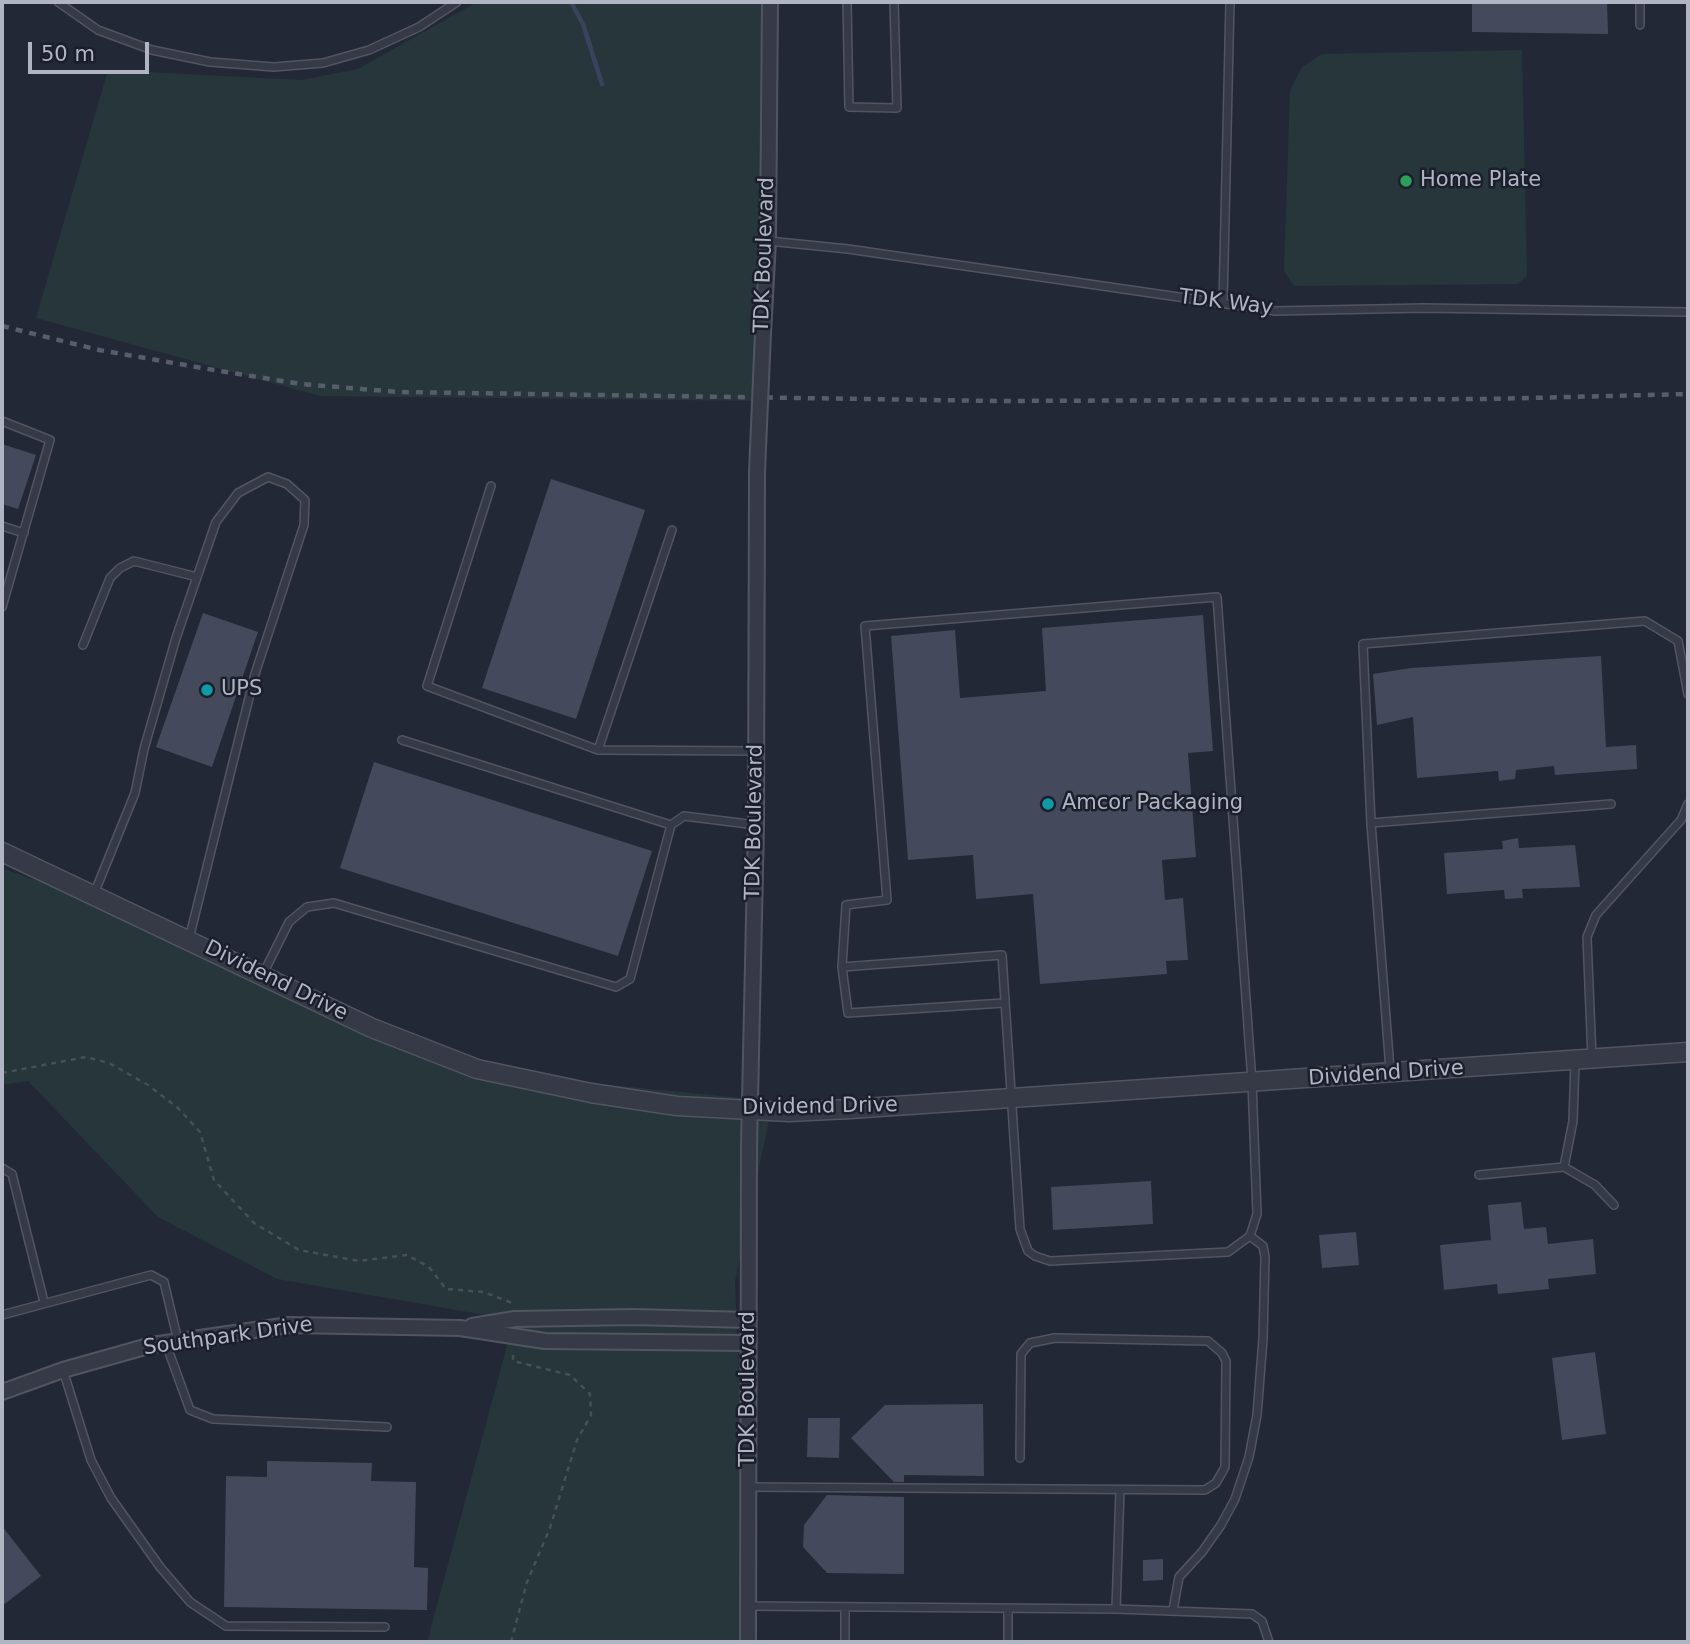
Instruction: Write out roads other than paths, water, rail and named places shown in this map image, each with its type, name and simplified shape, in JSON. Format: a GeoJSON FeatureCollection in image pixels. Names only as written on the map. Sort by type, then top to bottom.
{"type":"FeatureCollection","features":[{"type":"Feature","properties":{"kind":"street","name":"TDK Boulevard"},"geometry":{"type":"LineString","coordinates":[[748,1642],[749,1109],[757,751],[757,472],[768,241],[770,2]]}},
{"type":"Feature","properties":{"kind":"street","name":"Dividend Drive"},"geometry":{"type":"LineString","coordinates":[[2,852],[372,1028],[477,1069],[592,1093],[665,1104],[837,1110],[1688,1052]]}},
{"type":"Feature","properties":{"kind":"street","name":"Southpark Drive"},"geometry":{"type":"LineString","coordinates":[[460,1328],[515,1319],[633,1317],[749,1320]]}},
{"type":"Feature","properties":{"kind":"street","name":"Southpark Drive"},"geometry":{"type":"LineString","coordinates":[[2,1392],[63,1370],[172,1342],[289,1325],[460,1328],[545,1341],[749,1343]]}},
{"type":"Feature","properties":{"kind":"lane"},"geometry":{"type":"LineString","coordinates":[[58,2],[98,30],[124,42],[210,62],[274,67],[323,63],[369,50],[419,27],[457,2]]}},
{"type":"Feature","properties":{"kind":"lane"},"geometry":{"type":"LineString","coordinates":[[847,2],[849,107],[897,108],[894,2]]}},
{"type":"Feature","properties":{"kind":"lane"},"geometry":{"type":"LineString","coordinates":[[1223,304],[1230,2]]}},
{"type":"Feature","properties":{"kind":"lane"},"geometry":{"type":"LineString","coordinates":[[1640,2],[1640,25]]}},
{"type":"Feature","properties":{"kind":"lane","name":"TDK Way"},"geometry":{"type":"LineString","coordinates":[[768,241],[848,249],[1275,311],[1423,308],[1688,312]]}},
{"type":"Feature","properties":{"kind":"lane"},"geometry":{"type":"LineString","coordinates":[[2,421],[50,440],[2,607]]}},
{"type":"Feature","properties":{"kind":"lane"},"geometry":{"type":"LineString","coordinates":[[94,894],[135,793],[144,749],[216,522],[238,493],[268,477],[287,484],[304,500],[304,525],[255,674],[189,939]]}},
{"type":"Feature","properties":{"kind":"lane"},"geometry":{"type":"LineString","coordinates":[[491,486],[426,686],[598,750],[757,751]]}},
{"type":"Feature","properties":{"kind":"lane"},"geometry":{"type":"LineString","coordinates":[[2,526],[24,533]]}},
{"type":"Feature","properties":{"kind":"lane"},"geometry":{"type":"LineString","coordinates":[[598,750],[672,530]]}},
{"type":"Feature","properties":{"kind":"lane"},"geometry":{"type":"LineString","coordinates":[[83,645],[110,578],[120,568],[134,561],[197,577]]}},
{"type":"Feature","properties":{"kind":"lane"},"geometry":{"type":"LineString","coordinates":[[842,967],[1002,955],[1020,1230],[1028,1251],[1035,1256],[1050,1261],[1228,1252],[1251,1236],[1257,1214],[1252,1082],[1217,597],[865,626],[887,900],[846,905],[842,967],[848,1013],[1004,1003]]}},
{"type":"Feature","properties":{"kind":"lane"},"geometry":{"type":"LineString","coordinates":[[1390,1074],[1371,823],[1363,644],[1645,621],[1678,640],[1688,694]]}},
{"type":"Feature","properties":{"kind":"lane"},"geometry":{"type":"LineString","coordinates":[[402,740],[671,825]]}},
{"type":"Feature","properties":{"kind":"lane"},"geometry":{"type":"LineString","coordinates":[[1371,823],[1611,804]]}},
{"type":"Feature","properties":{"kind":"lane"},"geometry":{"type":"LineString","coordinates":[[1564,1167],[1584,1061],[1587,937],[1597,915],[1681,820],[1688,804]]}},
{"type":"Feature","properties":{"kind":"lane"},"geometry":{"type":"LineString","coordinates":[[262,975],[289,922],[307,907],[334,903],[616,987],[630,979],[671,825],[684,816],[756,825]]}},
{"type":"Feature","properties":{"kind":"lane"},"geometry":{"type":"LineString","coordinates":[[1479,1175],[1564,1167],[1595,1185],[1614,1205]]}},
{"type":"Feature","properties":{"kind":"lane"},"geometry":{"type":"LineString","coordinates":[[2,1168],[12,1174],[44,1302]]}},
{"type":"Feature","properties":{"kind":"lane"},"geometry":{"type":"LineString","coordinates":[[1173,1610],[1179,1577],[1221,1525],[1235,1499],[1249,1457],[1257,1415],[1263,1339],[1265,1257],[1263,1246],[1251,1236]]}},
{"type":"Feature","properties":{"kind":"lane"},"geometry":{"type":"LineString","coordinates":[[2,1315],[151,1275],[164,1282],[172,1342],[190,1410],[213,1419],[387,1427]]}},
{"type":"Feature","properties":{"kind":"lane"},"geometry":{"type":"LineString","coordinates":[[748,1487],[1205,1490],[1222,1475],[1226,1360],[1216,1345],[1208,1341],[1043,1339],[1030,1343],[1021,1354],[1020,1458]]}},
{"type":"Feature","properties":{"kind":"lane"},"geometry":{"type":"LineString","coordinates":[[63,1370],[91,1460],[111,1498],[160,1567],[190,1602],[226,1626],[384,1628]]}},
{"type":"Feature","properties":{"kind":"lane"},"geometry":{"type":"LineString","coordinates":[[1116,1609],[1119,1490]]}},
{"type":"Feature","properties":{"kind":"lane"},"geometry":{"type":"LineString","coordinates":[[748,1606],[1116,1609],[1252,1614],[1262,1621],[1269,1642]]}},
{"type":"Feature","properties":{"kind":"lane"},"geometry":{"type":"LineString","coordinates":[[845,1608],[845,1642]]}},
{"type":"Feature","properties":{"kind":"lane"},"geometry":{"type":"LineString","coordinates":[[1008,1642],[1009,1610]]}},
{"type":"Feature","properties":{"kind":"waterway"},"geometry":{"type":"LineString","coordinates":[[571,2],[583,24],[602,84]]}},
{"type":"Feature","properties":{"kind":"railway"},"geometry":{"type":"LineString","coordinates":[[2,326],[99,350],[214,370],[301,384],[399,392],[999,401],[1488,399],[1688,394]]}},
{"type":"Feature","properties":{"kind":"place","name":"Home Plate"},"geometry":{"type":"Point","coordinates":[1406,181]}},
{"type":"Feature","properties":{"kind":"place","name":"UPS"},"geometry":{"type":"Point","coordinates":[207,690]}},
{"type":"Feature","properties":{"kind":"place","name":"Amcor Packaging"},"geometry":{"type":"Point","coordinates":[1048,804]}}]}
